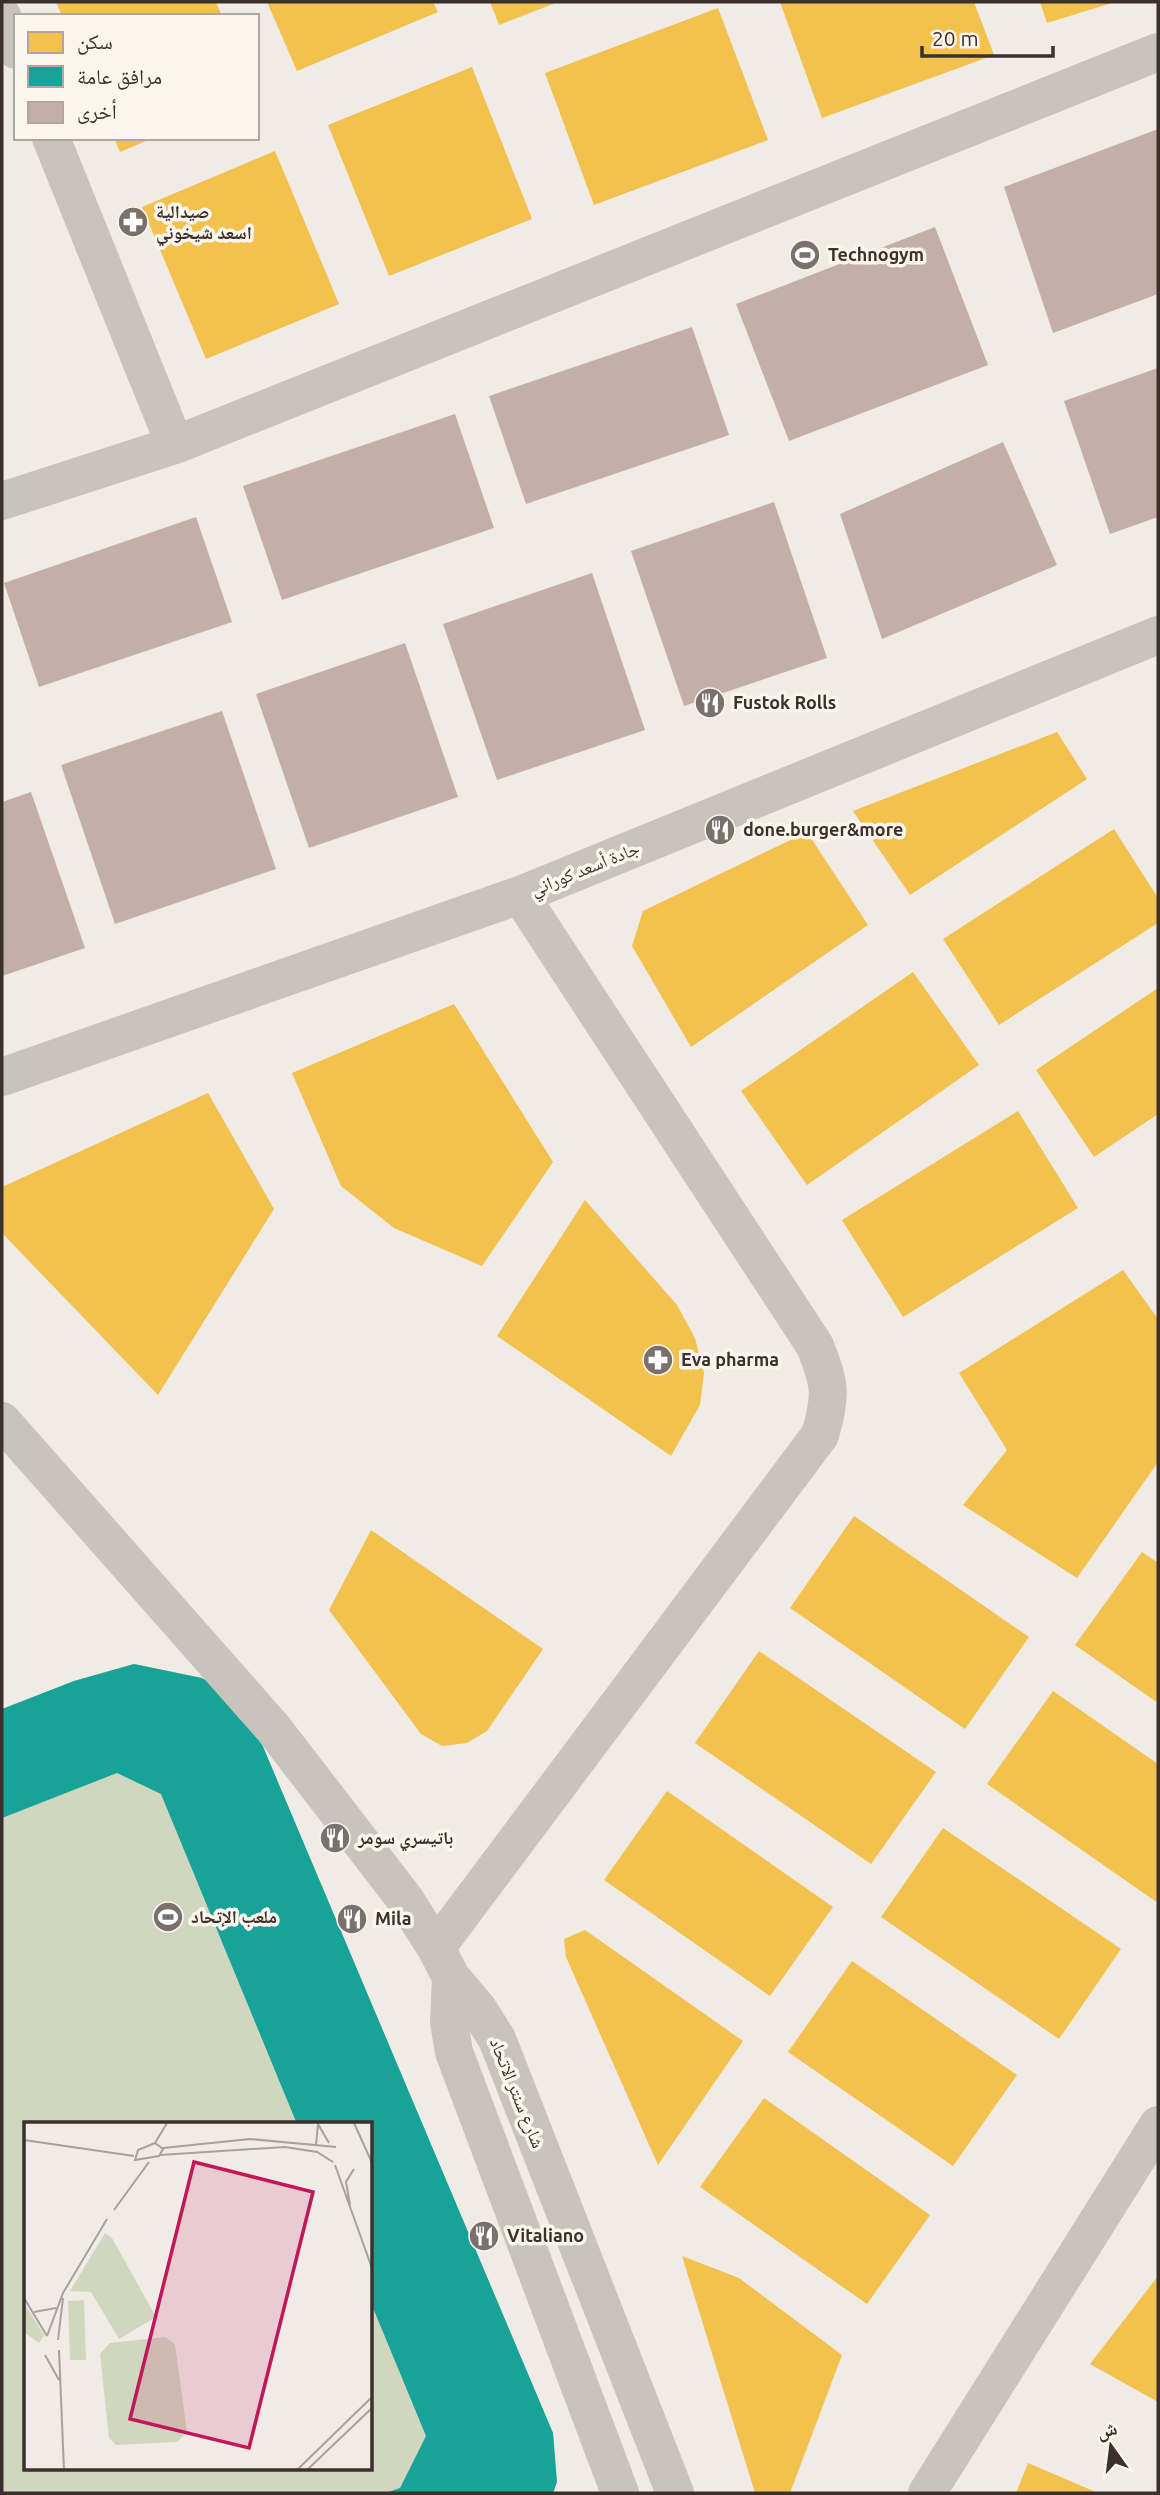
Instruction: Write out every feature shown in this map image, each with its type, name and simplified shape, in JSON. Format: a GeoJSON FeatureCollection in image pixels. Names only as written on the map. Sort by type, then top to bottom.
{"type":"FeatureCollection","features":[{"type":"Feature","properties":{"kind":"street"},"geometry":{"type":"LineString","coordinates":[[2,16],[14,45]]}},
{"type":"Feature","properties":{"kind":"street"},"geometry":{"type":"LineString","coordinates":[[2,501],[175,445],[1158,52]]}},
{"type":"Feature","properties":{"kind":"street"},"geometry":{"type":"LineString","coordinates":[[52,140],[175,445]]}},
{"type":"Feature","properties":{"kind":"street","name":"جادة أسعد كوراني"},"geometry":{"type":"LineString","coordinates":[[2,1077],[520,895],[1153,648]]}},
{"type":"Feature","properties":{"kind":"street"},"geometry":{"type":"LineString","coordinates":[[520,895],[815,1346],[826,1374],[829,1405],[820,1435],[443,1963],[454,2052],[620,2493]]}},
{"type":"Feature","properties":{"kind":"street","name":"شارع سنتر الاتحاد"},"geometry":{"type":"LineString","coordinates":[[2,1421],[272,1728],[404,1898],[443,1963],[497,2039],[675,2493]]}},
{"type":"Feature","properties":{"kind":"street"},"geometry":{"type":"LineString","coordinates":[[928,2493],[1158,2125]]}},
{"type":"Feature","properties":{"kind":"green space","name":"ملعب الإتحاد"},"geometry":{"type":"Polygon","coordinates":[[[134,1664],[202,1678],[245,1704],[553,2433],[557,2482],[553,2493],[2,2493],[2,1709],[74,1681],[134,1664]]]}},
{"type":"Feature","properties":{"kind":"building: سكن"},"geometry":{"type":"Polygon","coordinates":[[[56,2],[216,2],[221,14],[61,14],[56,2]]]}},
{"type":"Feature","properties":{"kind":"building: سكن"},"geometry":{"type":"Polygon","coordinates":[[[267,2],[433,2],[438,12],[297,71],[267,2]]]}},
{"type":"Feature","properties":{"kind":"building: سكن"},"geometry":{"type":"Polygon","coordinates":[[[490,2],[558,2],[499,25],[490,2]]]}},
{"type":"Feature","properties":{"kind":"building: سكن"},"geometry":{"type":"Polygon","coordinates":[[[780,2],[974,2],[994,55],[822,118],[780,2]]]}},
{"type":"Feature","properties":{"kind":"building: سكن"},"geometry":{"type":"Polygon","coordinates":[[[1040,2],[1115,2],[1047,23],[1040,2]]]}},
{"type":"Feature","properties":{"kind":"building: سكن"},"geometry":{"type":"Polygon","coordinates":[[[718,8],[768,140],[594,205],[545,73],[718,8]]]}},
{"type":"Feature","properties":{"kind":"building: سكن"},"geometry":{"type":"Polygon","coordinates":[[[472,67],[532,219],[389,276],[328,125],[472,67]]]}},
{"type":"Feature","properties":{"kind":"building: سكن"},"geometry":{"type":"Polygon","coordinates":[[[115,140],[148,140],[120,152],[115,140]]]}},
{"type":"Feature","properties":{"kind":"building: سكن"},"geometry":{"type":"Polygon","coordinates":[[[275,151],[339,304],[206,359],[142,207],[275,151]]]}},
{"type":"Feature","properties":{"kind":"building: سكن"},"geometry":{"type":"Polygon","coordinates":[[[1057,732],[1087,779],[910,895],[853,811],[1057,732]]]}},
{"type":"Feature","properties":{"kind":"building: سكن"},"geometry":{"type":"Polygon","coordinates":[[[1114,829],[1158,898],[1158,923],[999,1025],[943,939],[1114,829]]]}},
{"type":"Feature","properties":{"kind":"building: سكن"},"geometry":{"type":"Polygon","coordinates":[[[807,832],[868,925],[691,1047],[632,946],[643,911],[807,832]]]}},
{"type":"Feature","properties":{"kind":"building: سكن"},"geometry":{"type":"Polygon","coordinates":[[[913,972],[979,1065],[807,1185],[741,1091],[913,972]]]}},
{"type":"Feature","properties":{"kind":"building: سكن"},"geometry":{"type":"Polygon","coordinates":[[[1158,988],[1158,1114],[1094,1157],[1036,1070],[1158,988]]]}},
{"type":"Feature","properties":{"kind":"building: سكن"},"geometry":{"type":"Polygon","coordinates":[[[454,1004],[553,1162],[482,1266],[394,1228],[341,1186],[292,1073],[454,1004]]]}},
{"type":"Feature","properties":{"kind":"building: سكن"},"geometry":{"type":"Polygon","coordinates":[[[208,1093],[274,1209],[158,1395],[2,1233],[2,1187],[208,1093]]]}},
{"type":"Feature","properties":{"kind":"building: سكن"},"geometry":{"type":"Polygon","coordinates":[[[1018,1111],[1078,1208],[903,1317],[842,1220],[1018,1111]]]}},
{"type":"Feature","properties":{"kind":"building: سكن"},"geometry":{"type":"Polygon","coordinates":[[[585,1200],[677,1305],[695,1338],[704,1373],[700,1405],[671,1456],[497,1336],[585,1200]]]}},
{"type":"Feature","properties":{"kind":"building: سكن"},"geometry":{"type":"Polygon","coordinates":[[[1123,1270],[1158,1319],[1158,1462],[1077,1578],[963,1505],[1007,1450],[959,1373],[1123,1270]]]}},
{"type":"Feature","properties":{"kind":"building: سكن"},"geometry":{"type":"Polygon","coordinates":[[[854,1516],[1029,1637],[965,1729],[790,1608],[854,1516]]]}},
{"type":"Feature","properties":{"kind":"building: سكن"},"geometry":{"type":"Polygon","coordinates":[[[371,1530],[543,1649],[487,1731],[467,1743],[442,1746],[421,1734],[329,1610],[371,1530]]]}},
{"type":"Feature","properties":{"kind":"building: سكن"},"geometry":{"type":"Polygon","coordinates":[[[1142,1552],[1158,1563],[1158,1703],[1075,1645],[1142,1552]]]}},
{"type":"Feature","properties":{"kind":"building: سكن"},"geometry":{"type":"Polygon","coordinates":[[[759,1651],[936,1772],[871,1864],[695,1743],[759,1651]]]}},
{"type":"Feature","properties":{"kind":"building: سكن"},"geometry":{"type":"Polygon","coordinates":[[[1053,1691],[1158,1764],[1158,1903],[987,1784],[1053,1691]]]}},
{"type":"Feature","properties":{"kind":"building: سكن"},"geometry":{"type":"Polygon","coordinates":[[[667,1791],[833,1907],[770,1996],[604,1880],[667,1791]]]}},
{"type":"Feature","properties":{"kind":"building: سكن"},"geometry":{"type":"Polygon","coordinates":[[[943,1828],[1121,1949],[1059,2039],[881,1917],[943,1828]]]}},
{"type":"Feature","properties":{"kind":"building: سكن"},"geometry":{"type":"Polygon","coordinates":[[[585,1930],[743,2041],[658,2165],[566,1957],[564,1939],[585,1930]]]}},
{"type":"Feature","properties":{"kind":"building: سكن"},"geometry":{"type":"Polygon","coordinates":[[[852,1961],[1017,2075],[953,2166],[788,2052],[852,1961]]]}},
{"type":"Feature","properties":{"kind":"building: سكن"},"geometry":{"type":"Polygon","coordinates":[[[764,2098],[930,2215],[867,2304],[700,2187],[764,2098]]]}},
{"type":"Feature","properties":{"kind":"building: سكن"},"geometry":{"type":"Polygon","coordinates":[[[682,2256],[739,2278],[842,2355],[790,2493],[755,2493],[682,2256]]]}},
{"type":"Feature","properties":{"kind":"building: سكن"},"geometry":{"type":"Polygon","coordinates":[[[1158,2276],[1158,2402],[1090,2364],[1158,2276]]]}},
{"type":"Feature","properties":{"kind":"building: سكن"},"geometry":{"type":"Polygon","coordinates":[[[1028,2463],[1098,2493],[1016,2493],[1028,2463]]]}},
{"type":"Feature","properties":{"kind":"building: مرافق عامة"},"geometry":{"type":"Polygon","coordinates":[[[134,1664],[202,1678],[245,1704],[553,2433],[557,2482],[553,2493],[385,2493],[400,2488],[426,2436],[373,2308],[373,2122],[296,2122],[161,1794],[117,1773],[2,1818],[2,1709],[74,1681],[134,1664]]]}},
{"type":"Feature","properties":{"kind":"building: أخرى"},"geometry":{"type":"Polygon","coordinates":[[[1158,129],[1158,294],[1053,333],[1004,187],[1158,129]]]}},
{"type":"Feature","properties":{"kind":"building: أخرى"},"geometry":{"type":"Polygon","coordinates":[[[935,227],[988,365],[789,441],[736,304],[935,227]]]}},
{"type":"Feature","properties":{"kind":"building: أخرى"},"geometry":{"type":"Polygon","coordinates":[[[692,327],[729,435],[526,504],[489,396],[692,327]]]}},
{"type":"Feature","properties":{"kind":"building: أخرى"},"geometry":{"type":"Polygon","coordinates":[[[1158,368],[1158,517],[1110,534],[1064,401],[1158,368]]]}},
{"type":"Feature","properties":{"kind":"building: أخرى"},"geometry":{"type":"Polygon","coordinates":[[[455,414],[494,528],[282,600],[243,486],[455,414]]]}},
{"type":"Feature","properties":{"kind":"building: أخرى"},"geometry":{"type":"Polygon","coordinates":[[[1003,442],[1057,565],[882,639],[840,514],[1003,442]]]}},
{"type":"Feature","properties":{"kind":"building: أخرى"},"geometry":{"type":"Polygon","coordinates":[[[774,502],[827,658],[684,706],[631,551],[774,502]]]}},
{"type":"Feature","properties":{"kind":"building: أخرى"},"geometry":{"type":"Polygon","coordinates":[[[196,517],[232,622],[39,687],[4,583],[196,517]]]}},
{"type":"Feature","properties":{"kind":"building: أخرى"},"geometry":{"type":"Polygon","coordinates":[[[592,573],[645,730],[497,780],[443,624],[592,573]]]}},
{"type":"Feature","properties":{"kind":"building: أخرى"},"geometry":{"type":"Polygon","coordinates":[[[405,643],[458,797],[309,848],[256,694],[405,643]]]}},
{"type":"Feature","properties":{"kind":"building: أخرى"},"geometry":{"type":"Polygon","coordinates":[[[222,711],[276,869],[115,924],[61,765],[222,711]]]}},
{"type":"Feature","properties":{"kind":"building: أخرى"},"geometry":{"type":"Polygon","coordinates":[[[31,792],[85,948],[2,976],[2,802],[31,792]]]}},
{"type":"Feature","properties":{"kind":"place","name":"صيدالية اسعد شيخوني"},"geometry":{"type":"Point","coordinates":[133,222]}},
{"type":"Feature","properties":{"kind":"place","name":"Technogym"},"geometry":{"type":"Point","coordinates":[805,255]}},
{"type":"Feature","properties":{"kind":"place","name":"Fustok Rolls"},"geometry":{"type":"Point","coordinates":[710,703]}},
{"type":"Feature","properties":{"kind":"place","name":"done.burger&more"},"geometry":{"type":"Point","coordinates":[720,830]}},
{"type":"Feature","properties":{"kind":"place","name":"Eva pharma"},"geometry":{"type":"Point","coordinates":[658,1360]}},
{"type":"Feature","properties":{"kind":"place","name":"باتيسري سومر"},"geometry":{"type":"Point","coordinates":[335,1838]}},
{"type":"Feature","properties":{"kind":"place","name":"ملعب الإتحاد"},"geometry":{"type":"Point","coordinates":[168,1917]}},
{"type":"Feature","properties":{"kind":"place","name":"Mila"},"geometry":{"type":"Point","coordinates":[352,1919]}},
{"type":"Feature","properties":{"kind":"place","name":"Vitaliano"},"geometry":{"type":"Point","coordinates":[484,2236]}}]}
